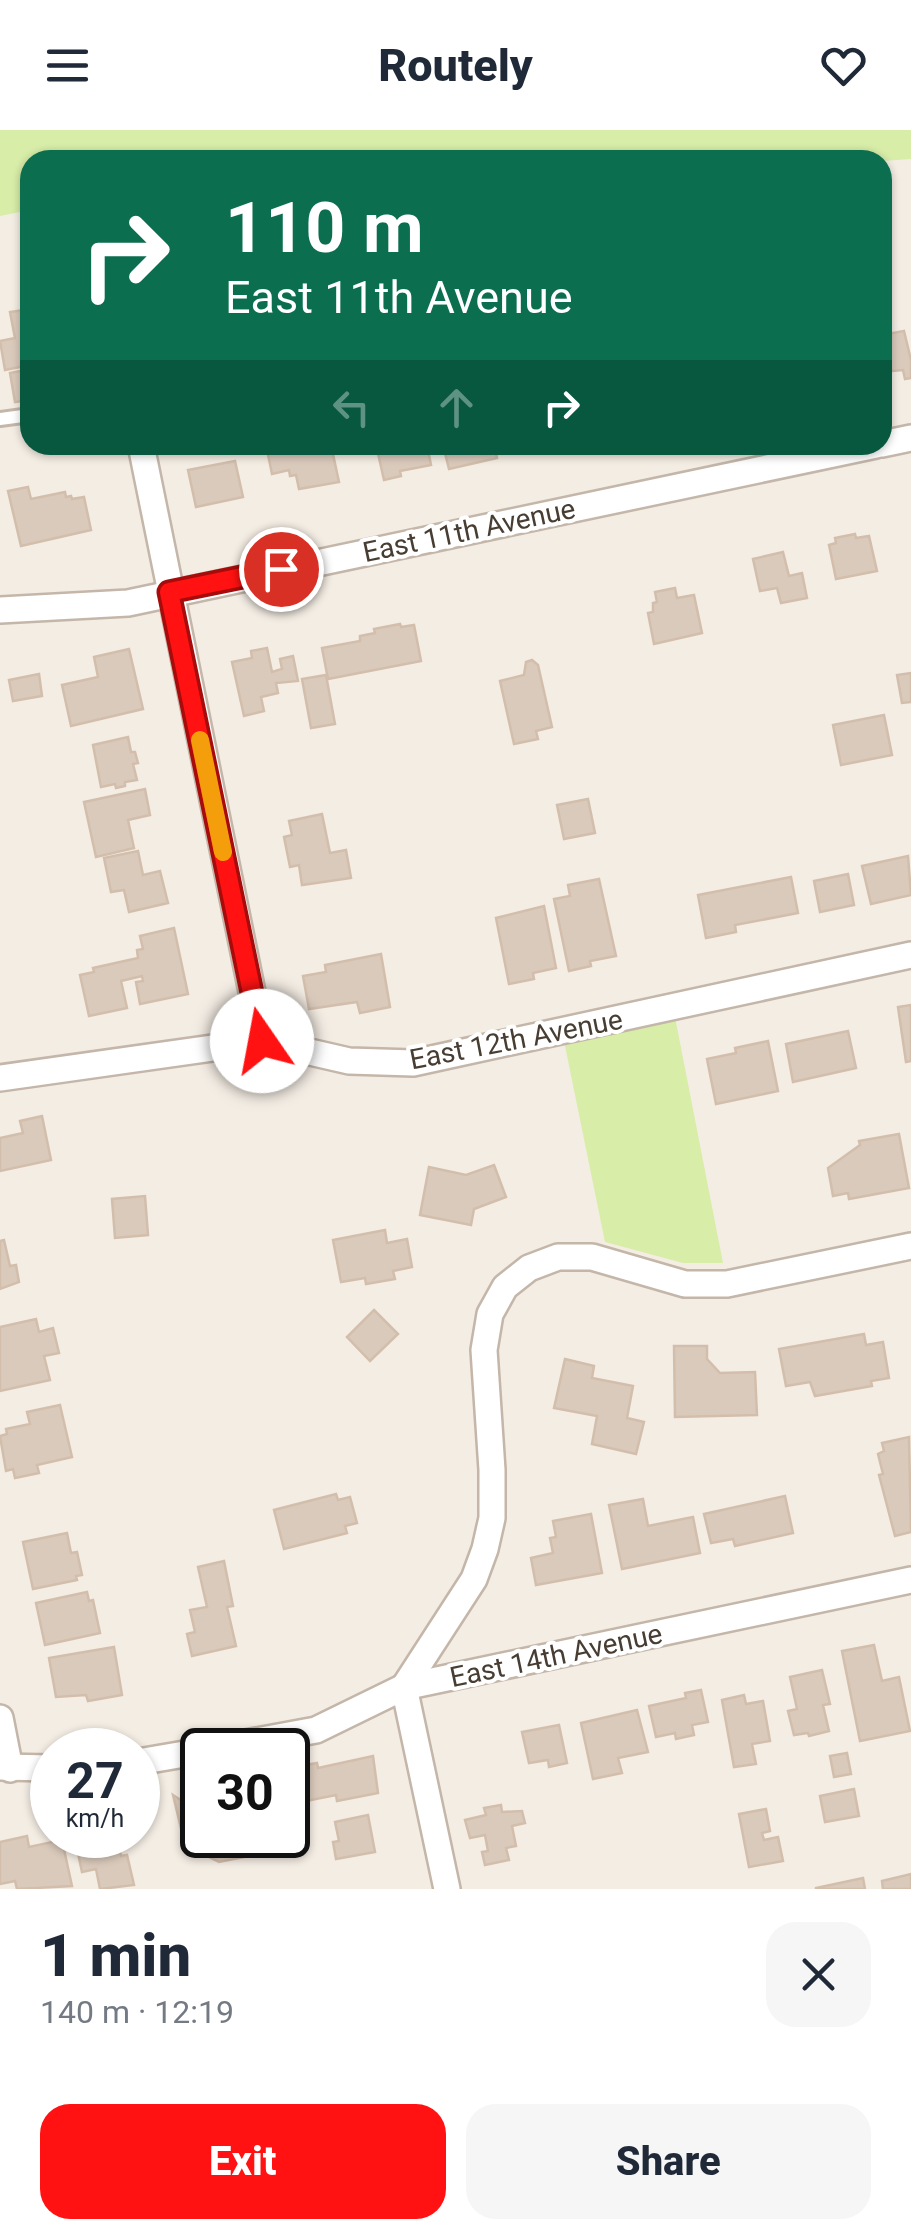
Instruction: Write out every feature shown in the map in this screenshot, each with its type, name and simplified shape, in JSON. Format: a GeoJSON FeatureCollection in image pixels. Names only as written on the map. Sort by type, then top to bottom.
{"type":"FeatureCollection","features":[{"type":"Feature","properties":{"kind":"street"},"geometry":{"type":"LineString","coordinates":[[143,455],[262,1041]]}},
{"type":"Feature","properties":{"kind":"street","name":"East 11th Avenue"},"geometry":{"type":"LineString","coordinates":[[0,610],[128,602],[826,455]]}},
{"type":"Feature","properties":{"kind":"street","name":"East 12th Avenue"},"geometry":{"type":"LineString","coordinates":[[0,1078],[262,1041],[349,1061],[413,1063],[911,955]]}},
{"type":"Feature","properties":{"kind":"street"},"geometry":{"type":"LineString","coordinates":[[446,1889],[404,1687],[474,1579],[486,1549],[492,1518],[492,1470],[484,1350],[490,1314],[505,1287],[529,1268],[558,1257],[592,1257],[684,1284],[727,1284],[911,1246]]}},
{"type":"Feature","properties":{"kind":"street","name":"East 14th Avenue"},"geometry":{"type":"LineString","coordinates":[[310,1731],[404,1687],[911,1580]]}},
{"type":"Feature","properties":{"kind":"street"},"geometry":{"type":"LineString","coordinates":[[0,1718],[5,1768]]}},
{"type":"Feature","properties":{"kind":"green space"},"geometry":{"type":"Polygon","coordinates":[[[0,130],[911,130],[911,159],[892,160],[892,150],[20,150],[20,212],[0,216],[0,130]]]}},
{"type":"Feature","properties":{"kind":"green space"},"geometry":{"type":"Polygon","coordinates":[[[675,1017],[723,1263],[683,1263],[605,1242],[564,1041],[675,1017]]]}},
{"type":"Feature","properties":{"kind":"building"},"geometry":{"type":"Polygon","coordinates":[[[20,311],[20,367],[5,370],[0,341],[15,338],[10,312],[20,311]]]}},
{"type":"Feature","properties":{"kind":"building"},"geometry":{"type":"Polygon","coordinates":[[[904,331],[911,378],[905,379],[903,370],[892,371],[892,333],[904,331]]]}},
{"type":"Feature","properties":{"kind":"building"},"geometry":{"type":"Polygon","coordinates":[[[20,371],[20,401],[15,402],[10,373],[20,371]]]}},
{"type":"Feature","properties":{"kind":"building"},"geometry":{"type":"Polygon","coordinates":[[[268,455],[333,455],[339,482],[299,489],[296,475],[290,476],[289,470],[272,474],[268,455]]]}},
{"type":"Feature","properties":{"kind":"building"},"geometry":{"type":"Polygon","coordinates":[[[378,455],[429,455],[431,465],[400,471],[401,476],[384,480],[378,455]]]}},
{"type":"Feature","properties":{"kind":"building"},"geometry":{"type":"Polygon","coordinates":[[[446,455],[496,455],[497,458],[449,469],[446,455]]]}},
{"type":"Feature","properties":{"kind":"building"},"geometry":{"type":"Polygon","coordinates":[[[235,461],[243,497],[196,507],[188,470],[235,461]]]}},
{"type":"Feature","properties":{"kind":"building"},"geometry":{"type":"Polygon","coordinates":[[[28,487],[31,499],[65,492],[72,499],[84,497],[91,530],[21,546],[8,491],[28,487]]]}},
{"type":"Feature","properties":{"kind":"building"},"geometry":{"type":"Polygon","coordinates":[[[855,534],[856,538],[869,536],[877,571],[836,579],[829,545],[836,543],[835,538],[855,534]]]}},
{"type":"Feature","properties":{"kind":"building"},"geometry":{"type":"Polygon","coordinates":[[[783,552],[789,576],[802,573],[807,598],[781,603],[777,588],[760,591],[753,559],[783,552]]]}},
{"type":"Feature","properties":{"kind":"building"},"geometry":{"type":"Polygon","coordinates":[[[675,588],[677,598],[694,595],[702,633],[654,644],[648,613],[653,612],[653,603],[657,602],[655,592],[675,588]]]}},
{"type":"Feature","properties":{"kind":"building"},"geometry":{"type":"Polygon","coordinates":[[[414,625],[421,661],[328,679],[322,648],[360,641],[360,636],[375,633],[374,629],[414,625]]]}},
{"type":"Feature","properties":{"kind":"building"},"geometry":{"type":"Polygon","coordinates":[[[267,648],[272,672],[282,669],[280,659],[293,656],[298,681],[276,683],[278,693],[261,697],[264,711],[244,716],[232,662],[252,658],[251,651],[267,648]]]}},
{"type":"Feature","properties":{"kind":"building"},"geometry":{"type":"Polygon","coordinates":[[[129,649],[143,709],[71,726],[62,685],[98,677],[94,657],[129,649]]]}},
{"type":"Feature","properties":{"kind":"building"},"geometry":{"type":"Polygon","coordinates":[[[532,660],[538,665],[552,727],[536,731],[538,739],[514,744],[500,681],[524,675],[526,662],[532,660]]]}},
{"type":"Feature","properties":{"kind":"building"},"geometry":{"type":"Polygon","coordinates":[[[911,673],[911,702],[902,703],[897,675],[911,673]]]}},
{"type":"Feature","properties":{"kind":"building"},"geometry":{"type":"Polygon","coordinates":[[[39,674],[42,696],[13,701],[9,680],[39,674]]]}},
{"type":"Feature","properties":{"kind":"building"},"geometry":{"type":"Polygon","coordinates":[[[326,675],[335,724],[311,728],[302,679],[326,675]]]}},
{"type":"Feature","properties":{"kind":"building"},"geometry":{"type":"Polygon","coordinates":[[[884,715],[892,755],[841,765],[833,725],[884,715]]]}},
{"type":"Feature","properties":{"kind":"building"},"geometry":{"type":"Polygon","coordinates":[[[128,737],[138,763],[133,764],[137,780],[116,788],[115,784],[101,787],[93,745],[128,737]]]}},
{"type":"Feature","properties":{"kind":"building"},"geometry":{"type":"Polygon","coordinates":[[[145,789],[150,815],[128,820],[134,848],[96,857],[84,802],[145,789]]]}},
{"type":"Feature","properties":{"kind":"building"},"geometry":{"type":"Polygon","coordinates":[[[588,799],[595,833],[564,839],[557,805],[588,799]]]}},
{"type":"Feature","properties":{"kind":"building"},"geometry":{"type":"Polygon","coordinates":[[[322,814],[330,853],[346,850],[351,878],[302,885],[299,865],[290,867],[284,837],[292,835],[289,821],[322,814]]]}},
{"type":"Feature","properties":{"kind":"building"},"geometry":{"type":"Polygon","coordinates":[[[138,851],[143,875],[160,871],[168,903],[129,912],[124,890],[111,892],[104,858],[138,851]]]}},
{"type":"Feature","properties":{"kind":"building"},"geometry":{"type":"Polygon","coordinates":[[[908,856],[911,895],[871,904],[862,866],[908,856]]]}},
{"type":"Feature","properties":{"kind":"building"},"geometry":{"type":"Polygon","coordinates":[[[848,874],[854,905],[820,912],[814,881],[848,874]]]}},
{"type":"Feature","properties":{"kind":"building"},"geometry":{"type":"Polygon","coordinates":[[[791,877],[798,913],[735,925],[736,932],[706,938],[698,895],[791,877]]]}},
{"type":"Feature","properties":{"kind":"building"},"geometry":{"type":"Polygon","coordinates":[[[599,879],[616,956],[590,961],[591,966],[569,971],[554,899],[570,896],[568,885],[599,879]]]}},
{"type":"Feature","properties":{"kind":"building"},"geometry":{"type":"Polygon","coordinates":[[[544,906],[556,968],[533,973],[534,979],[509,984],[496,918],[544,906]]]}},
{"type":"Feature","properties":{"kind":"building"},"geometry":{"type":"Polygon","coordinates":[[[174,928],[188,994],[140,1004],[136,982],[143,981],[142,976],[121,981],[127,1008],[89,1016],[80,975],[94,972],[93,968],[138,958],[137,950],[143,949],[140,936],[174,928]]]}},
{"type":"Feature","properties":{"kind":"building"},"geometry":{"type":"Polygon","coordinates":[[[381,954],[390,1007],[360,1013],[357,1002],[309,1009],[303,976],[326,972],[325,965],[381,954]]]}},
{"type":"Feature","properties":{"kind":"building"},"geometry":{"type":"Polygon","coordinates":[[[911,1005],[911,1061],[906,1062],[898,1007],[911,1005]]]}},
{"type":"Feature","properties":{"kind":"building"},"geometry":{"type":"Polygon","coordinates":[[[848,1031],[856,1068],[793,1082],[786,1044],[848,1031]]]}},
{"type":"Feature","properties":{"kind":"building"},"geometry":{"type":"Polygon","coordinates":[[[768,1041],[778,1091],[716,1104],[707,1059],[768,1041]]]}},
{"type":"Feature","properties":{"kind":"building"},"geometry":{"type":"Polygon","coordinates":[[[42,1116],[51,1160],[0,1171],[0,1138],[23,1133],[20,1121],[42,1116]]]}},
{"type":"Feature","properties":{"kind":"building"},"geometry":{"type":"Polygon","coordinates":[[[899,1134],[909,1188],[849,1199],[848,1193],[833,1196],[828,1168],[860,1145],[859,1141],[899,1134]]]}},
{"type":"Feature","properties":{"kind":"building"},"geometry":{"type":"Polygon","coordinates":[[[494,1165],[506,1197],[474,1209],[471,1225],[420,1215],[429,1167],[466,1175],[494,1165]]]}},
{"type":"Feature","properties":{"kind":"building"},"geometry":{"type":"Polygon","coordinates":[[[145,1196],[148,1235],[115,1238],[112,1199],[145,1196]]]}},
{"type":"Feature","properties":{"kind":"building"},"geometry":{"type":"Polygon","coordinates":[[[385,1230],[387,1243],[407,1239],[412,1267],[393,1271],[395,1279],[366,1284],[365,1278],[341,1282],[333,1240],[385,1230]]]}},
{"type":"Feature","properties":{"kind":"building"},"geometry":{"type":"Polygon","coordinates":[[[4,1240],[10,1266],[16,1265],[19,1282],[0,1289],[0,1241],[4,1240]]]}},
{"type":"Feature","properties":{"kind":"building"},"geometry":{"type":"Polygon","coordinates":[[[374,1310],[398,1334],[370,1361],[347,1337],[374,1310]]]}},
{"type":"Feature","properties":{"kind":"building"},"geometry":{"type":"Polygon","coordinates":[[[36,1319],[39,1332],[53,1328],[59,1353],[44,1356],[50,1380],[0,1391],[0,1327],[36,1319]]]}},
{"type":"Feature","properties":{"kind":"building"},"geometry":{"type":"Polygon","coordinates":[[[864,1334],[866,1345],[883,1342],[889,1378],[871,1381],[872,1386],[815,1396],[810,1382],[786,1386],[779,1349],[864,1334]]]}},
{"type":"Feature","properties":{"kind":"building"},"geometry":{"type":"Polygon","coordinates":[[[674,1346],[707,1346],[707,1359],[720,1373],[755,1372],[757,1415],[675,1417],[674,1346]]]}},
{"type":"Feature","properties":{"kind":"building"},"geometry":{"type":"Polygon","coordinates":[[[565,1359],[594,1366],[592,1378],[633,1386],[627,1418],[644,1422],[636,1454],[592,1444],[597,1416],[554,1408],[565,1359]]]}},
{"type":"Feature","properties":{"kind":"building"},"geometry":{"type":"Polygon","coordinates":[[[60,1405],[72,1457],[37,1465],[39,1473],[15,1478],[13,1469],[6,1471],[0,1436],[7,1434],[6,1429],[30,1424],[27,1412],[60,1405]]]}},
{"type":"Feature","properties":{"kind":"building"},"geometry":{"type":"Polygon","coordinates":[[[909,1437],[911,1532],[895,1536],[879,1475],[883,1474],[878,1454],[884,1451],[882,1443],[909,1437]]]}},
{"type":"Feature","properties":{"kind":"building"},"geometry":{"type":"Polygon","coordinates":[[[336,1494],[338,1500],[350,1497],[357,1523],[345,1526],[347,1533],[284,1549],[274,1510],[336,1494]]]}},
{"type":"Feature","properties":{"kind":"building"},"geometry":{"type":"Polygon","coordinates":[[[785,1496],[793,1533],[735,1546],[733,1539],[711,1543],[704,1514],[785,1496]]]}},
{"type":"Feature","properties":{"kind":"building"},"geometry":{"type":"Polygon","coordinates":[[[643,1499],[648,1526],[693,1517],[700,1553],[622,1569],[609,1505],[643,1499]]]}},
{"type":"Feature","properties":{"kind":"building"},"geometry":{"type":"Polygon","coordinates":[[[591,1514],[602,1573],[536,1585],[531,1558],[553,1553],[553,1521],[591,1514]]]}},
{"type":"Feature","properties":{"kind":"building"},"geometry":{"type":"Polygon","coordinates":[[[67,1533],[71,1553],[77,1552],[82,1575],[76,1576],[77,1580],[33,1589],[23,1542],[67,1533]]]}},
{"type":"Feature","properties":{"kind":"building"},"geometry":{"type":"Polygon","coordinates":[[[224,1561],[233,1606],[227,1607],[236,1646],[192,1656],[187,1634],[195,1632],[190,1610],[207,1607],[198,1567],[224,1561]]]}},
{"type":"Feature","properties":{"kind":"building"},"geometry":{"type":"Polygon","coordinates":[[[87,1592],[89,1601],[93,1600],[100,1633],[45,1645],[36,1603],[87,1592]]]}},
{"type":"Feature","properties":{"kind":"building"},"geometry":{"type":"Polygon","coordinates":[[[874,1645],[882,1681],[899,1677],[910,1731],[860,1741],[842,1651],[874,1645]]]}},
{"type":"Feature","properties":{"kind":"building"},"geometry":{"type":"Polygon","coordinates":[[[114,1647],[122,1695],[88,1701],[86,1695],[56,1697],[49,1658],[114,1647]]]}},
{"type":"Feature","properties":{"kind":"building"},"geometry":{"type":"Polygon","coordinates":[[[822,1670],[830,1704],[823,1705],[829,1731],[794,1735],[788,1711],[797,1709],[790,1677],[822,1670]]]}},
{"type":"Feature","properties":{"kind":"building"},"geometry":{"type":"Polygon","coordinates":[[[701,1690],[708,1722],[692,1725],[694,1735],[676,1739],[675,1733],[656,1737],[649,1706],[686,1698],[685,1693],[701,1690]]]}},
{"type":"Feature","properties":{"kind":"building"},"geometry":{"type":"Polygon","coordinates":[[[744,1695],[746,1704],[763,1701],[770,1741],[752,1744],[756,1764],[734,1767],[722,1700],[744,1695]]]}},
{"type":"Feature","properties":{"kind":"building"},"geometry":{"type":"Polygon","coordinates":[[[637,1710],[648,1752],[618,1758],[622,1773],[593,1779],[581,1723],[637,1710]]]}},
{"type":"Feature","properties":{"kind":"building"},"geometry":{"type":"Polygon","coordinates":[[[559,1725],[567,1763],[549,1767],[548,1760],[529,1763],[522,1732],[559,1725]]]}},
{"type":"Feature","properties":{"kind":"building"},"geometry":{"type":"Polygon","coordinates":[[[847,1753],[851,1774],[834,1777],[830,1756],[847,1753]]]}},
{"type":"Feature","properties":{"kind":"building"},"geometry":{"type":"Polygon","coordinates":[[[373,1756],[378,1793],[337,1801],[336,1795],[310,1800],[310,1764],[317,1763],[318,1768],[373,1756]]]}},
{"type":"Feature","properties":{"kind":"building"},"geometry":{"type":"Polygon","coordinates":[[[854,1789],[859,1816],[825,1822],[820,1796],[854,1789]]]}},
{"type":"Feature","properties":{"kind":"building"},"geometry":{"type":"Polygon","coordinates":[[[173,1795],[180,1800],[180,1824],[173,1795]]]}},
{"type":"Feature","properties":{"kind":"building"},"geometry":{"type":"Polygon","coordinates":[[[501,1805],[502,1812],[522,1811],[525,1823],[512,1826],[516,1846],[506,1848],[509,1860],[485,1865],[485,1835],[470,1838],[465,1820],[486,1815],[484,1808],[501,1805]]]}},
{"type":"Feature","properties":{"kind":"building"},"geometry":{"type":"Polygon","coordinates":[[[766,1809],[770,1831],[762,1833],[764,1840],[778,1837],[783,1861],[749,1867],[739,1814],[766,1809]]]}},
{"type":"Feature","properties":{"kind":"building"},"geometry":{"type":"Polygon","coordinates":[[[368,1815],[375,1852],[336,1859],[333,1842],[339,1841],[335,1822],[368,1815]]]}},
{"type":"Feature","properties":{"kind":"building"},"geometry":{"type":"Polygon","coordinates":[[[27,1836],[30,1858],[66,1858],[72,1886],[17,1889],[15,1881],[0,1884],[0,1842],[27,1836]]]}},
{"type":"Feature","properties":{"kind":"building"},"geometry":{"type":"Polygon","coordinates":[[[79,1858],[128,1858],[134,1885],[100,1889],[96,1869],[82,1872],[79,1858]]]}},
{"type":"Feature","properties":{"kind":"building"},"geometry":{"type":"Polygon","coordinates":[[[911,1874],[911,1889],[883,1889],[882,1881],[911,1874]]]}},
{"type":"Feature","properties":{"kind":"building"},"geometry":{"type":"Polygon","coordinates":[[[863,1878],[865,1889],[816,1889],[816,1888],[863,1878]]]}},
{"type":"Feature","properties":{"kind":"slow traffic"},"geometry":{"type":"LineString","coordinates":[[200,740],[223,852]]}},
{"type":"Feature","properties":{"kind":"route"},"geometry":{"type":"LineString","coordinates":[[262,1041],[169,592],[281,569]]}}]}
